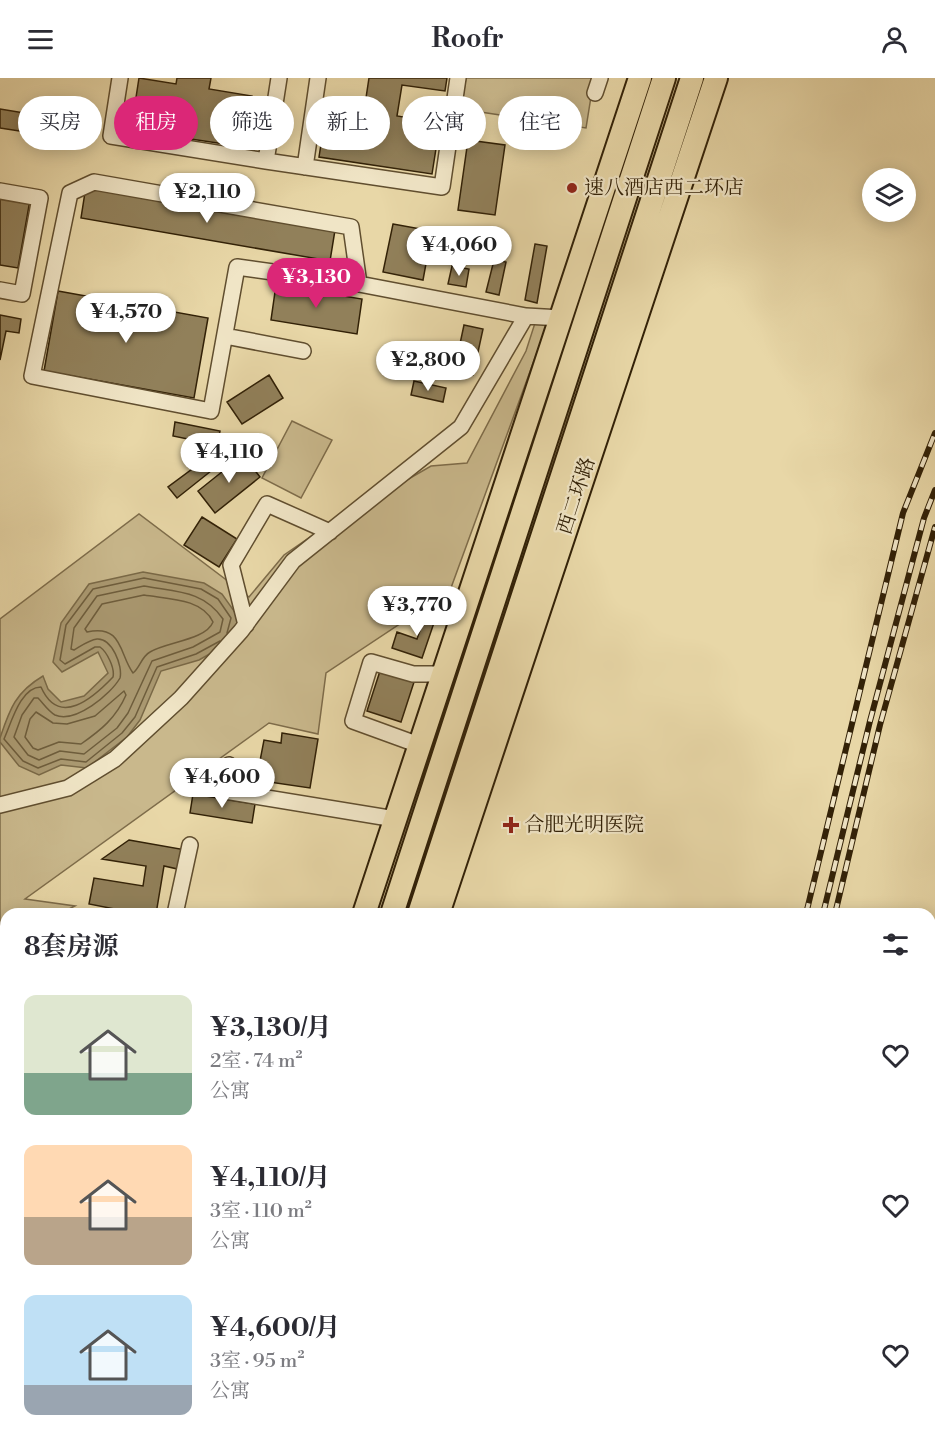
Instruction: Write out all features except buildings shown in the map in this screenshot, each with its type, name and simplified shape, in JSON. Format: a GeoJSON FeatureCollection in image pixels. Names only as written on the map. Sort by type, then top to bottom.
{"type":"FeatureCollection","features":[{"type":"Feature","properties":{"kind":"highway"},"geometry":{"type":"LineString","coordinates":[[366,908],[640,78]]}},
{"type":"Feature","properties":{"kind":"highway"},"geometry":{"type":"LineString","coordinates":[[394,908],[664,78]]}},
{"type":"Feature","properties":{"kind":"highway","name":"西二环路"},"geometry":{"type":"LineString","coordinates":[[421,908],[692,78]]}},
{"type":"Feature","properties":{"kind":"highway","name":"西二环路"},"geometry":{"type":"LineString","coordinates":[[440,908],[717,78]]}},
{"type":"Feature","properties":{"kind":"street"},"geometry":{"type":"LineString","coordinates":[[120,78],[111,136],[442,188],[458,78]]}},
{"type":"Feature","properties":{"kind":"street"},"geometry":{"type":"LineString","coordinates":[[266,161],[279,78]]}},
{"type":"Feature","properties":{"kind":"street"},"geometry":{"type":"LineString","coordinates":[[305,167],[318,78]]}},
{"type":"Feature","properties":{"kind":"street"},"geometry":{"type":"LineString","coordinates":[[595,93],[600,78]]}},
{"type":"Feature","properties":{"kind":"street"},"geometry":{"type":"LineString","coordinates":[[359,284],[351,227],[94,182],[70,193],[32,376],[211,411],[237,267],[359,284],[526,316],[561,318]]}},
{"type":"Feature","properties":{"kind":"street"},"geometry":{"type":"LineString","coordinates":[[0,191],[40,198],[22,294],[0,290]]}},
{"type":"Feature","properties":{"kind":"street"},"geometry":{"type":"LineString","coordinates":[[0,805],[68,788],[115,759],[181,698],[246,625],[293,561],[461,427],[526,316]]}},
{"type":"Feature","properties":{"kind":"street"},"geometry":{"type":"LineString","coordinates":[[225,336],[303,351]]}},
{"type":"Feature","properties":{"kind":"street"},"geometry":{"type":"LineString","coordinates":[[246,625],[231,565],[267,504],[330,532]]}},
{"type":"Feature","properties":{"kind":"street"},"geometry":{"type":"LineString","coordinates":[[419,745],[353,720],[371,662],[413,674],[443,674]]}},
{"type":"Feature","properties":{"kind":"street"},"geometry":{"type":"LineString","coordinates":[[229,765],[225,791],[395,819]]}},
{"type":"Feature","properties":{"kind":"street"},"geometry":{"type":"LineString","coordinates":[[176,908],[190,845]]}},
{"type":"Feature","properties":{"kind":"shaded area"},"geometry":{"type":"Polygon","coordinates":[[[466,78],[594,78],[586,128],[582,127],[582,96],[498,96],[498,115],[486,113],[486,96],[463,96],[466,78]]]}},
{"type":"Feature","properties":{"kind":"shaded area"},"geometry":{"type":"Polygon","coordinates":[[[535,323],[547,325],[448,596],[439,598],[326,673],[318,734],[269,723],[25,899],[75,906],[71,908],[0,908],[0,619],[139,514],[249,597],[284,555],[322,529],[431,466],[467,463],[526,351],[535,323]]]}},
{"type":"Feature","properties":{"kind":"shaded area"},"geometry":{"type":"Polygon","coordinates":[[[292,421],[332,440],[301,498],[262,478],[292,421]]]}},
{"type":"Feature","properties":{"kind":"water"},"geometry":{"type":"Polygon","coordinates":[[[143,572],[204,583],[222,594],[239,618],[231,642],[199,660],[161,671],[140,720],[127,737],[87,768],[61,765],[39,775],[19,766],[0,742],[0,738],[11,709],[26,688],[43,676],[48,689],[61,702],[84,696],[108,673],[98,652],[62,672],[53,662],[61,623],[89,584],[143,572]]]}},
{"type":"Feature","properties":{"kind":"railway"},"geometry":{"type":"LineString","coordinates":[[807,908],[903,513],[935,433]]}},
{"type":"Feature","properties":{"kind":"railway"},"geometry":{"type":"LineString","coordinates":[[824,908],[870,721],[924,518],[935,490]]}},
{"type":"Feature","properties":{"kind":"railway"},"geometry":{"type":"LineString","coordinates":[[836,908],[880,725],[935,527]]}},
{"type":"Feature","properties":{"kind":"place","name":"速八酒店西二环店"},"geometry":{"type":"Point","coordinates":[572,188]}},
{"type":"Feature","properties":{"kind":"place","name":"合肥光明医院"},"geometry":{"type":"Point","coordinates":[511,825]}}]}
